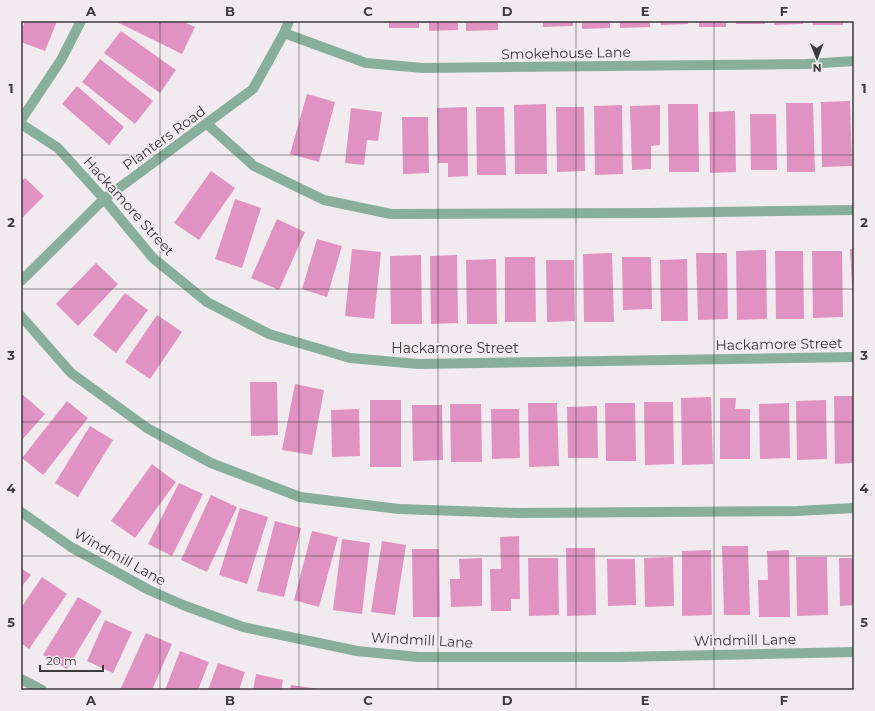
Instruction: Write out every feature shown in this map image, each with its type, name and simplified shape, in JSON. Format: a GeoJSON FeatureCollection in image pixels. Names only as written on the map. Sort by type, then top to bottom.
{"type":"FeatureCollection","features":[{"type":"Feature","properties":{"kind":"street"},"geometry":{"type":"LineString","coordinates":[[21,120],[61,60],[80,21]]}},
{"type":"Feature","properties":{"kind":"street","name":"Planters Road"},"geometry":{"type":"LineString","coordinates":[[21,281],[104,199],[254,89],[289,21]]}},
{"type":"Feature","properties":{"kind":"street","name":"Smokehouse Lane"},"geometry":{"type":"LineString","coordinates":[[284,33],[366,63],[423,68],[807,64],[854,62]]}},
{"type":"Feature","properties":{"kind":"street","name":"Hackamore Street"},"geometry":{"type":"LineString","coordinates":[[21,124],[58,148],[104,199],[153,258],[207,302],[269,334],[350,358],[418,364],[854,357]]}},
{"type":"Feature","properties":{"kind":"street"},"geometry":{"type":"LineString","coordinates":[[207,124],[254,166],[261,170],[324,200],[391,214],[651,213],[854,210]]}},
{"type":"Feature","properties":{"kind":"street"},"geometry":{"type":"LineString","coordinates":[[21,316],[71,373],[147,428],[211,464],[300,497],[399,509],[519,513],[796,511],[854,508]]}},
{"type":"Feature","properties":{"kind":"street","name":"Windmill Lane"},"geometry":{"type":"LineString","coordinates":[[21,512],[71,547],[149,590],[183,605],[242,627],[357,651],[418,657],[610,657],[854,652]]}},
{"type":"Feature","properties":{"kind":"street"},"geometry":{"type":"LineString","coordinates":[[21,679],[42,690]]}},
{"type":"Feature","properties":{"kind":"building"},"geometry":{"type":"Polygon","coordinates":[[[25,21],[57,21],[45,51],[21,42],[21,32],[25,21]]]}},
{"type":"Feature","properties":{"kind":"building"},"geometry":{"type":"Polygon","coordinates":[[[120,21],[182,21],[195,27],[182,54],[119,23],[120,21]]]}},
{"type":"Feature","properties":{"kind":"building"},"geometry":{"type":"Polygon","coordinates":[[[389,21],[419,21],[419,28],[389,28],[389,21]]]}},
{"type":"Feature","properties":{"kind":"building"},"geometry":{"type":"Polygon","coordinates":[[[429,21],[458,21],[458,30],[429,31],[429,21]]]}},
{"type":"Feature","properties":{"kind":"building"},"geometry":{"type":"Polygon","coordinates":[[[466,21],[498,21],[498,30],[466,31],[466,21]]]}},
{"type":"Feature","properties":{"kind":"building"},"geometry":{"type":"Polygon","coordinates":[[[543,21],[573,21],[573,26],[543,27],[543,21]]]}},
{"type":"Feature","properties":{"kind":"building"},"geometry":{"type":"Polygon","coordinates":[[[582,21],[610,21],[610,28],[582,29],[582,21]]]}},
{"type":"Feature","properties":{"kind":"building"},"geometry":{"type":"Polygon","coordinates":[[[620,21],[650,21],[650,27],[620,28],[620,21]]]}},
{"type":"Feature","properties":{"kind":"building"},"geometry":{"type":"Polygon","coordinates":[[[660,21],[688,21],[688,24],[661,25],[660,21]]]}},
{"type":"Feature","properties":{"kind":"building"},"geometry":{"type":"Polygon","coordinates":[[[699,21],[726,21],[726,27],[699,27],[699,21]]]}},
{"type":"Feature","properties":{"kind":"building"},"geometry":{"type":"Polygon","coordinates":[[[736,21],[765,21],[765,24],[736,24],[736,21]]]}},
{"type":"Feature","properties":{"kind":"building"},"geometry":{"type":"Polygon","coordinates":[[[774,21],[803,21],[803,24],[774,25],[774,21]]]}},
{"type":"Feature","properties":{"kind":"building"},"geometry":{"type":"Polygon","coordinates":[[[812,21],[843,21],[843,25],[813,25],[812,21]]]}},
{"type":"Feature","properties":{"kind":"building"},"geometry":{"type":"Polygon","coordinates":[[[121,31],[176,70],[160,93],[104,53],[121,31]]]}},
{"type":"Feature","properties":{"kind":"building"},"geometry":{"type":"Polygon","coordinates":[[[100,59],[153,101],[135,124],[82,82],[100,59]]]}},
{"type":"Feature","properties":{"kind":"building"},"geometry":{"type":"Polygon","coordinates":[[[77,86],[124,127],[109,145],[62,104],[77,86]]]}},
{"type":"Feature","properties":{"kind":"building"},"geometry":{"type":"Polygon","coordinates":[[[307,94],[335,102],[319,162],[290,154],[307,94]]]}},
{"type":"Feature","properties":{"kind":"building"},"geometry":{"type":"Polygon","coordinates":[[[850,101],[852,166],[822,167],[821,102],[850,101]]]}},
{"type":"Feature","properties":{"kind":"building"},"geometry":{"type":"Polygon","coordinates":[[[786,103],[813,103],[815,172],[787,172],[786,103]]]}},
{"type":"Feature","properties":{"kind":"building"},"geometry":{"type":"Polygon","coordinates":[[[546,104],[547,174],[515,174],[514,105],[546,104]]]}},
{"type":"Feature","properties":{"kind":"building"},"geometry":{"type":"Polygon","coordinates":[[[668,104],[698,104],[699,172],[669,172],[668,104]]]}},
{"type":"Feature","properties":{"kind":"building"},"geometry":{"type":"Polygon","coordinates":[[[622,105],[623,174],[595,175],[594,106],[622,105]]]}},
{"type":"Feature","properties":{"kind":"building"},"geometry":{"type":"Polygon","coordinates":[[[660,105],[660,145],[651,146],[651,169],[632,170],[630,106],[660,105]]]}},
{"type":"Feature","properties":{"kind":"building"},"geometry":{"type":"Polygon","coordinates":[[[467,107],[468,176],[448,177],[448,163],[438,163],[437,108],[467,107]]]}},
{"type":"Feature","properties":{"kind":"building"},"geometry":{"type":"Polygon","coordinates":[[[476,107],[504,107],[506,175],[477,175],[476,107]]]}},
{"type":"Feature","properties":{"kind":"building"},"geometry":{"type":"Polygon","coordinates":[[[556,107],[584,107],[585,171],[557,172],[556,107]]]}},
{"type":"Feature","properties":{"kind":"building"},"geometry":{"type":"Polygon","coordinates":[[[351,108],[382,112],[378,141],[367,140],[364,165],[345,163],[351,108]]]}},
{"type":"Feature","properties":{"kind":"building"},"geometry":{"type":"Polygon","coordinates":[[[735,111],[736,172],[710,173],[709,112],[735,111]]]}},
{"type":"Feature","properties":{"kind":"building"},"geometry":{"type":"Polygon","coordinates":[[[750,114],[776,114],[777,170],[751,170],[750,114]]]}},
{"type":"Feature","properties":{"kind":"building"},"geometry":{"type":"Polygon","coordinates":[[[402,117],[428,117],[429,173],[403,174],[402,117]]]}},
{"type":"Feature","properties":{"kind":"building"},"geometry":{"type":"Polygon","coordinates":[[[211,171],[235,188],[199,240],[174,223],[211,171]]]}},
{"type":"Feature","properties":{"kind":"building"},"geometry":{"type":"Polygon","coordinates":[[[25,178],[44,196],[21,219],[21,182],[25,178]]]}},
{"type":"Feature","properties":{"kind":"building"},"geometry":{"type":"Polygon","coordinates":[[[235,199],[261,208],[242,268],[215,259],[235,199]]]}},
{"type":"Feature","properties":{"kind":"building"},"geometry":{"type":"Polygon","coordinates":[[[277,219],[305,232],[279,290],[251,278],[277,219]]]}},
{"type":"Feature","properties":{"kind":"building"},"geometry":{"type":"Polygon","coordinates":[[[317,239],[342,246],[327,297],[302,289],[317,239]]]}},
{"type":"Feature","properties":{"kind":"building"},"geometry":{"type":"Polygon","coordinates":[[[352,249],[381,252],[374,319],[345,316],[352,249]]]}},
{"type":"Feature","properties":{"kind":"building"},"geometry":{"type":"Polygon","coordinates":[[[850,249],[854,249],[854,303],[853,303],[850,249]]]}},
{"type":"Feature","properties":{"kind":"building"},"geometry":{"type":"Polygon","coordinates":[[[766,250],[767,319],[737,320],[736,251],[766,250]]]}},
{"type":"Feature","properties":{"kind":"building"},"geometry":{"type":"Polygon","coordinates":[[[775,251],[803,251],[804,319],[776,319],[775,251]]]}},
{"type":"Feature","properties":{"kind":"building"},"geometry":{"type":"Polygon","coordinates":[[[812,251],[842,251],[843,317],[813,318],[812,251]]]}},
{"type":"Feature","properties":{"kind":"building"},"geometry":{"type":"Polygon","coordinates":[[[612,253],[614,322],[584,322],[583,254],[612,253]]]}},
{"type":"Feature","properties":{"kind":"building"},"geometry":{"type":"Polygon","coordinates":[[[696,253],[727,253],[728,319],[698,320],[696,253]]]}},
{"type":"Feature","properties":{"kind":"building"},"geometry":{"type":"Polygon","coordinates":[[[421,255],[422,324],[391,324],[390,256],[421,255]]]}},
{"type":"Feature","properties":{"kind":"building"},"geometry":{"type":"Polygon","coordinates":[[[457,255],[458,323],[431,324],[430,256],[457,255]]]}},
{"type":"Feature","properties":{"kind":"building"},"geometry":{"type":"Polygon","coordinates":[[[505,257],[535,257],[536,322],[505,322],[505,257]]]}},
{"type":"Feature","properties":{"kind":"building"},"geometry":{"type":"Polygon","coordinates":[[[622,257],[651,257],[652,309],[623,310],[622,257]]]}},
{"type":"Feature","properties":{"kind":"building"},"geometry":{"type":"Polygon","coordinates":[[[496,259],[497,324],[467,324],[466,260],[496,259]]]}},
{"type":"Feature","properties":{"kind":"building"},"geometry":{"type":"Polygon","coordinates":[[[687,259],[688,321],[661,321],[660,260],[687,259]]]}},
{"type":"Feature","properties":{"kind":"building"},"geometry":{"type":"Polygon","coordinates":[[[546,260],[574,260],[575,321],[547,322],[546,260]]]}},
{"type":"Feature","properties":{"kind":"building"},"geometry":{"type":"Polygon","coordinates":[[[96,263],[118,284],[78,326],[56,304],[96,263]]]}},
{"type":"Feature","properties":{"kind":"building"},"geometry":{"type":"Polygon","coordinates":[[[125,293],[148,310],[116,353],[93,335],[125,293]]]}},
{"type":"Feature","properties":{"kind":"building"},"geometry":{"type":"Polygon","coordinates":[[[157,315],[182,332],[150,379],[125,362],[157,315]]]}},
{"type":"Feature","properties":{"kind":"building"},"geometry":{"type":"Polygon","coordinates":[[[250,382],[277,382],[278,435],[251,436],[250,382]]]}},
{"type":"Feature","properties":{"kind":"building"},"geometry":{"type":"Polygon","coordinates":[[[295,384],[324,390],[312,455],[282,450],[295,384]]]}},
{"type":"Feature","properties":{"kind":"building"},"geometry":{"type":"Polygon","coordinates":[[[23,395],[45,414],[21,441],[21,398],[23,395]]]}},
{"type":"Feature","properties":{"kind":"building"},"geometry":{"type":"Polygon","coordinates":[[[834,396],[854,396],[854,463],[835,464],[834,396]]]}},
{"type":"Feature","properties":{"kind":"building"},"geometry":{"type":"Polygon","coordinates":[[[711,397],[713,464],[682,465],[681,398],[711,397]]]}},
{"type":"Feature","properties":{"kind":"building"},"geometry":{"type":"Polygon","coordinates":[[[720,398],[736,398],[735,409],[750,409],[750,459],[720,459],[720,398]]]}},
{"type":"Feature","properties":{"kind":"building"},"geometry":{"type":"Polygon","coordinates":[[[370,400],[401,400],[401,467],[370,467],[370,400]]]}},
{"type":"Feature","properties":{"kind":"building"},"geometry":{"type":"Polygon","coordinates":[[[826,400],[827,459],[797,460],[796,401],[826,400]]]}},
{"type":"Feature","properties":{"kind":"building"},"geometry":{"type":"Polygon","coordinates":[[[67,401],[88,418],[43,475],[22,458],[67,401]]]}},
{"type":"Feature","properties":{"kind":"building"},"geometry":{"type":"Polygon","coordinates":[[[644,402],[673,402],[674,464],[645,465],[644,402]]]}},
{"type":"Feature","properties":{"kind":"building"},"geometry":{"type":"Polygon","coordinates":[[[528,403],[557,403],[559,466],[529,467],[528,403]]]}},
{"type":"Feature","properties":{"kind":"building"},"geometry":{"type":"Polygon","coordinates":[[[605,403],[635,403],[636,461],[606,461],[605,403]]]}},
{"type":"Feature","properties":{"kind":"building"},"geometry":{"type":"Polygon","coordinates":[[[789,403],[790,458],[760,459],[759,404],[789,403]]]}},
{"type":"Feature","properties":{"kind":"building"},"geometry":{"type":"Polygon","coordinates":[[[450,404],[481,404],[482,462],[451,462],[450,404]]]}},
{"type":"Feature","properties":{"kind":"building"},"geometry":{"type":"Polygon","coordinates":[[[412,405],[442,405],[443,460],[413,461],[412,405]]]}},
{"type":"Feature","properties":{"kind":"building"},"geometry":{"type":"Polygon","coordinates":[[[597,406],[598,458],[568,458],[567,407],[597,406]]]}},
{"type":"Feature","properties":{"kind":"building"},"geometry":{"type":"Polygon","coordinates":[[[359,409],[360,456],[332,457],[331,410],[359,409]]]}},
{"type":"Feature","properties":{"kind":"building"},"geometry":{"type":"Polygon","coordinates":[[[491,409],[519,409],[520,458],[492,459],[491,409]]]}},
{"type":"Feature","properties":{"kind":"building"},"geometry":{"type":"Polygon","coordinates":[[[90,426],[113,440],[78,497],[55,483],[90,426]]]}},
{"type":"Feature","properties":{"kind":"building"},"geometry":{"type":"Polygon","coordinates":[[[152,464],[176,482],[135,538],[111,521],[152,464]]]}},
{"type":"Feature","properties":{"kind":"building"},"geometry":{"type":"Polygon","coordinates":[[[179,483],[203,494],[172,556],[148,544],[179,483]]]}},
{"type":"Feature","properties":{"kind":"building"},"geometry":{"type":"Polygon","coordinates":[[[211,495],[237,507],[207,572],[181,560],[211,495]]]}},
{"type":"Feature","properties":{"kind":"building"},"geometry":{"type":"Polygon","coordinates":[[[240,508],[268,517],[247,584],[219,575],[240,508]]]}},
{"type":"Feature","properties":{"kind":"building"},"geometry":{"type":"Polygon","coordinates":[[[275,521],[301,528],[284,597],[257,591],[275,521]]]}},
{"type":"Feature","properties":{"kind":"building"},"geometry":{"type":"Polygon","coordinates":[[[312,531],[338,537],[319,607],[294,600],[312,531]]]}},
{"type":"Feature","properties":{"kind":"building"},"geometry":{"type":"Polygon","coordinates":[[[519,536],[520,599],[511,599],[511,611],[491,611],[490,569],[501,569],[500,537],[519,536]]]}},
{"type":"Feature","properties":{"kind":"building"},"geometry":{"type":"Polygon","coordinates":[[[342,539],[370,543],[362,614],[333,610],[342,539]]]}},
{"type":"Feature","properties":{"kind":"building"},"geometry":{"type":"Polygon","coordinates":[[[382,541],[406,545],[395,615],[371,612],[382,541]]]}},
{"type":"Feature","properties":{"kind":"building"},"geometry":{"type":"Polygon","coordinates":[[[722,546],[748,546],[750,615],[724,615],[722,546]]]}},
{"type":"Feature","properties":{"kind":"building"},"geometry":{"type":"Polygon","coordinates":[[[566,548],[595,548],[596,615],[567,616],[566,548]]]}},
{"type":"Feature","properties":{"kind":"building"},"geometry":{"type":"Polygon","coordinates":[[[412,549],[439,549],[440,617],[413,617],[412,549]]]}},
{"type":"Feature","properties":{"kind":"building"},"geometry":{"type":"Polygon","coordinates":[[[711,550],[712,615],[682,616],[682,551],[711,550]]]}},
{"type":"Feature","properties":{"kind":"building"},"geometry":{"type":"Polygon","coordinates":[[[789,550],[790,617],[759,617],[758,580],[768,580],[767,551],[789,550]]]}},
{"type":"Feature","properties":{"kind":"building"},"geometry":{"type":"Polygon","coordinates":[[[673,557],[674,606],[645,607],[644,558],[673,557]]]}},
{"type":"Feature","properties":{"kind":"building"},"geometry":{"type":"Polygon","coordinates":[[[796,557],[827,557],[828,615],[797,616],[796,557]]]}},
{"type":"Feature","properties":{"kind":"building"},"geometry":{"type":"Polygon","coordinates":[[[482,558],[482,606],[451,607],[450,579],[460,579],[459,559],[482,558]]]}},
{"type":"Feature","properties":{"kind":"building"},"geometry":{"type":"Polygon","coordinates":[[[528,558],[558,558],[559,615],[529,616],[528,558]]]}},
{"type":"Feature","properties":{"kind":"building"},"geometry":{"type":"Polygon","coordinates":[[[839,558],[854,558],[854,605],[840,606],[839,558]]]}},
{"type":"Feature","properties":{"kind":"building"},"geometry":{"type":"Polygon","coordinates":[[[607,559],[635,559],[636,605],[608,606],[607,559]]]}},
{"type":"Feature","properties":{"kind":"building"},"geometry":{"type":"Polygon","coordinates":[[[21,568],[31,575],[21,587],[21,568]]]}},
{"type":"Feature","properties":{"kind":"building"},"geometry":{"type":"Polygon","coordinates":[[[42,577],[67,594],[29,649],[21,643],[21,608],[42,577]]]}},
{"type":"Feature","properties":{"kind":"building"},"geometry":{"type":"Polygon","coordinates":[[[78,597],[102,611],[67,669],[43,655],[78,597]]]}},
{"type":"Feature","properties":{"kind":"building"},"geometry":{"type":"Polygon","coordinates":[[[105,620],[132,632],[113,673],[87,661],[105,620]]]}},
{"type":"Feature","properties":{"kind":"building"},"geometry":{"type":"Polygon","coordinates":[[[146,633],[172,644],[152,690],[120,690],[146,633]]]}},
{"type":"Feature","properties":{"kind":"building"},"geometry":{"type":"Polygon","coordinates":[[[180,651],[209,662],[198,690],[165,690],[180,651]]]}},
{"type":"Feature","properties":{"kind":"building"},"geometry":{"type":"Polygon","coordinates":[[[218,663],[245,672],[239,690],[208,690],[218,663]]]}},
{"type":"Feature","properties":{"kind":"building"},"geometry":{"type":"Polygon","coordinates":[[[256,674],[283,680],[281,690],[253,690],[256,674]]]}},
{"type":"Feature","properties":{"kind":"building"},"geometry":{"type":"Polygon","coordinates":[[[291,685],[319,689],[319,690],[290,690],[291,685]]]}}]}
